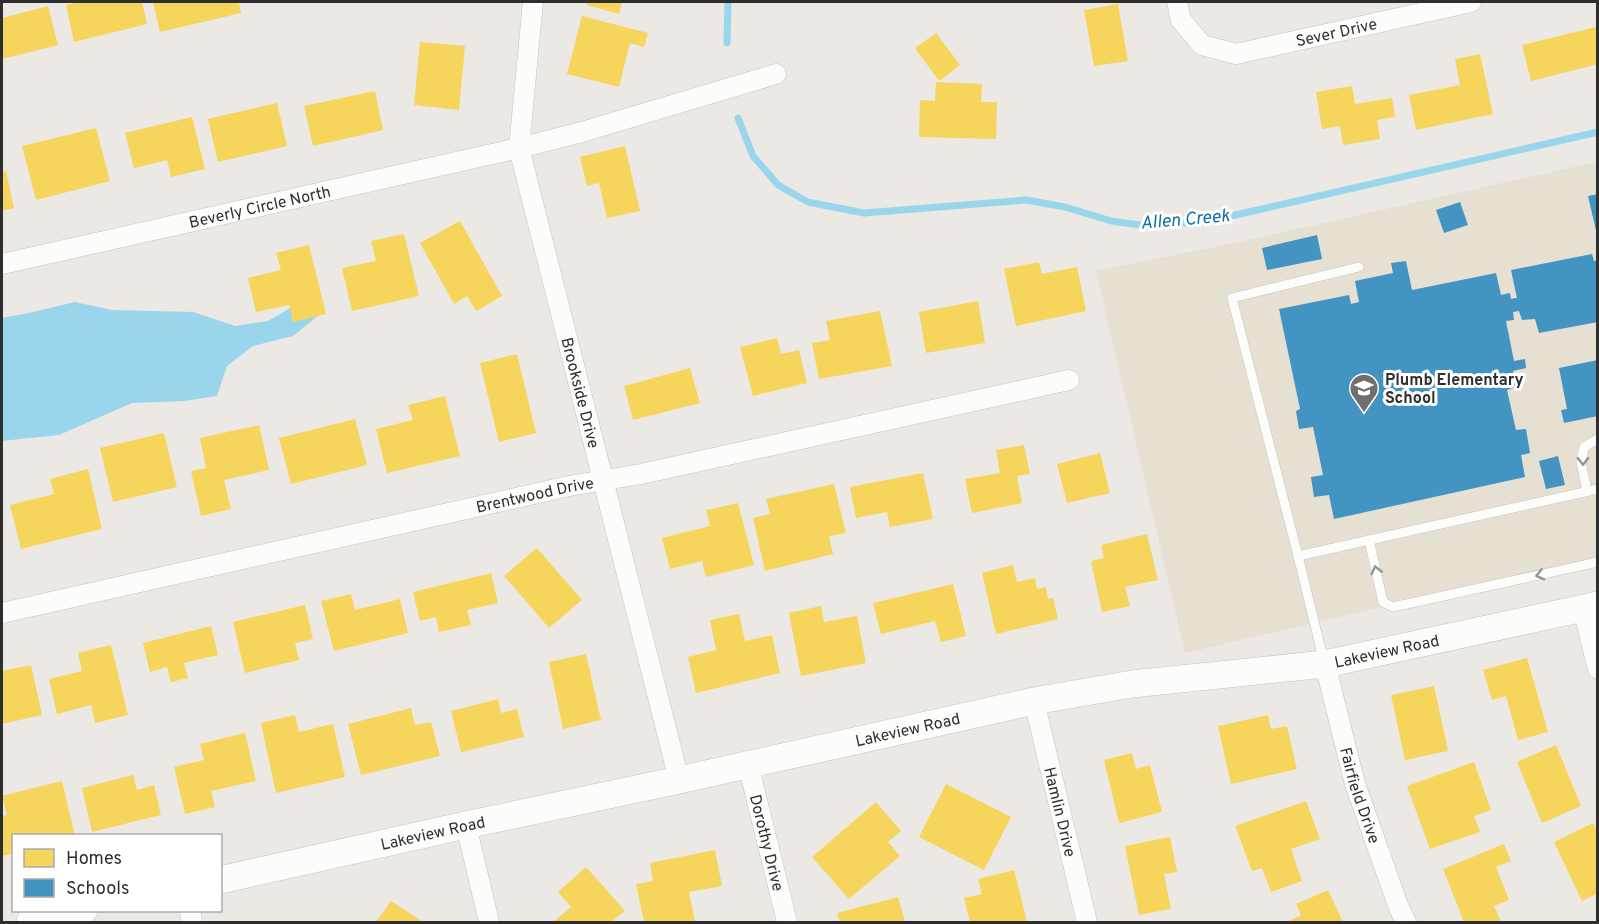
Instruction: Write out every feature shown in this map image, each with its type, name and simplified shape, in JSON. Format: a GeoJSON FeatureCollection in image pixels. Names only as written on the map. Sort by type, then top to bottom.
{"type":"FeatureCollection","features":[{"type":"Feature","properties":{"kind":"street","name":"Brookside Drive"},"geometry":{"type":"LineString","coordinates":[[533,2],[519,147],[679,780]]}},
{"type":"Feature","properties":{"kind":"street","name":"Sever Drive"},"geometry":{"type":"LineString","coordinates":[[1177,2],[1181,20],[1202,45],[1236,54],[1471,2]]}},
{"type":"Feature","properties":{"kind":"street","name":"Beverly Circle North"},"geometry":{"type":"LineString","coordinates":[[2,264],[582,132],[776,75]]}},
{"type":"Feature","properties":{"kind":"street","name":"Brentwood Drive"},"geometry":{"type":"LineString","coordinates":[[2,613],[557,489],[676,466],[1070,380]]}},
{"type":"Feature","properties":{"kind":"street","name":"Lakeview Road"},"geometry":{"type":"LineString","coordinates":[[222,880],[1034,701],[1132,684],[1325,664],[1590,607]]}},
{"type":"Feature","properties":{"kind":"street"},"geometry":{"type":"LineString","coordinates":[[1590,607],[1598,669]]}},
{"type":"Feature","properties":{"kind":"street","name":"Fairfield Drive"},"geometry":{"type":"LineString","coordinates":[[1325,664],[1355,784],[1406,922]]}},
{"type":"Feature","properties":{"kind":"street","name":"Hamlin Drive"},"geometry":{"type":"LineString","coordinates":[[1034,701],[1087,922]]}},
{"type":"Feature","properties":{"kind":"street","name":"Dorothy Drive"},"geometry":{"type":"LineString","coordinates":[[748,764],[787,922]]}},
{"type":"Feature","properties":{"kind":"street"},"geometry":{"type":"LineString","coordinates":[[466,825],[489,922]]}},
{"type":"Feature","properties":{"kind":"street"},"geometry":{"type":"LineString","coordinates":[[30,922],[75,912]]}},
{"type":"Feature","properties":{"kind":"lane"},"geometry":{"type":"LineString","coordinates":[[1325,664],[1232,297],[1359,267]]}},
{"type":"Feature","properties":{"kind":"lane"},"geometry":{"type":"LineString","coordinates":[[1298,556],[1592,490],[1581,462],[1584,447],[1598,439]]}},
{"type":"Feature","properties":{"kind":"lane"},"geometry":{"type":"LineString","coordinates":[[1369,540],[1383,602],[1393,607],[1598,562]]}},
{"type":"Feature","properties":{"kind":"shaded area","name":"Plumb Elementary School"},"geometry":{"type":"Polygon","coordinates":[[[1597,162],[1597,557],[1185,653],[1096,271],[1225,245],[1597,162]]]}},
{"type":"Feature","properties":{"kind":"water"},"geometry":{"type":"Polygon","coordinates":[[[311,296],[319,315],[293,336],[253,346],[227,366],[217,396],[184,401],[132,403],[59,435],[2,441],[2,318],[75,302],[112,310],[193,312],[235,326],[268,321],[311,296]]]}},
{"type":"Feature","properties":{"kind":"building: Homes"},"geometry":{"type":"Polygon","coordinates":[[[80,2],[142,2],[147,24],[74,42],[66,5],[80,2]]]}},
{"type":"Feature","properties":{"kind":"building: Homes"},"geometry":{"type":"Polygon","coordinates":[[[153,2],[239,2],[241,13],[160,32],[153,2]]]}},
{"type":"Feature","properties":{"kind":"building: Homes"},"geometry":{"type":"Polygon","coordinates":[[[587,2],[622,2],[619,14],[587,5],[587,2]]]}},
{"type":"Feature","properties":{"kind":"building: Homes"},"geometry":{"type":"Polygon","coordinates":[[[1118,4],[1128,61],[1094,66],[1084,10],[1118,4]]]}},
{"type":"Feature","properties":{"kind":"building: Homes"},"geometry":{"type":"Polygon","coordinates":[[[48,6],[58,45],[2,59],[2,18],[48,6]]]}},
{"type":"Feature","properties":{"kind":"building: Homes"},"geometry":{"type":"Polygon","coordinates":[[[582,16],[648,33],[644,47],[630,43],[619,87],[567,74],[582,16]]]}},
{"type":"Feature","properties":{"kind":"building: Homes"},"geometry":{"type":"Polygon","coordinates":[[[1596,27],[1598,64],[1531,81],[1522,45],[1596,27]]]}},
{"type":"Feature","properties":{"kind":"building: Homes"},"geometry":{"type":"Polygon","coordinates":[[[936,33],[960,65],[939,81],[915,48],[936,33]]]}},
{"type":"Feature","properties":{"kind":"building: Homes"},"geometry":{"type":"Polygon","coordinates":[[[420,42],[465,46],[459,110],[414,105],[420,42]]]}},
{"type":"Feature","properties":{"kind":"building: Homes"},"geometry":{"type":"Polygon","coordinates":[[[1480,54],[1493,114],[1416,130],[1409,95],[1460,85],[1455,59],[1480,54]]]}},
{"type":"Feature","properties":{"kind":"building: Homes"},"geometry":{"type":"Polygon","coordinates":[[[936,82],[982,84],[981,102],[997,102],[996,139],[919,137],[920,100],[935,101],[936,82]]]}},
{"type":"Feature","properties":{"kind":"building: Homes"},"geometry":{"type":"Polygon","coordinates":[[[1352,86],[1355,104],[1392,98],[1395,117],[1377,120],[1380,139],[1343,145],[1340,126],[1322,129],[1316,92],[1352,86]]]}},
{"type":"Feature","properties":{"kind":"building: Homes"},"geometry":{"type":"Polygon","coordinates":[[[375,91],[383,130],[313,146],[304,106],[375,91]]]}},
{"type":"Feature","properties":{"kind":"building: Homes"},"geometry":{"type":"Polygon","coordinates":[[[277,103],[287,146],[218,162],[208,119],[277,103]]]}},
{"type":"Feature","properties":{"kind":"building: Homes"},"geometry":{"type":"Polygon","coordinates":[[[192,117],[205,169],[171,177],[167,160],[134,168],[125,133],[192,117]]]}},
{"type":"Feature","properties":{"kind":"building: Homes"},"geometry":{"type":"Polygon","coordinates":[[[96,128],[110,181],[36,200],[22,146],[96,128]]]}},
{"type":"Feature","properties":{"kind":"building: Homes"},"geometry":{"type":"Polygon","coordinates":[[[625,146],[640,211],[607,218],[599,183],[587,186],[580,157],[625,146]]]}},
{"type":"Feature","properties":{"kind":"building: Homes"},"geometry":{"type":"Polygon","coordinates":[[[6,171],[14,208],[2,211],[2,172],[6,171]]]}},
{"type":"Feature","properties":{"kind":"building: Homes"},"geometry":{"type":"Polygon","coordinates":[[[460,221],[502,296],[476,311],[467,296],[454,304],[420,243],[460,221]]]}},
{"type":"Feature","properties":{"kind":"building: Homes"},"geometry":{"type":"Polygon","coordinates":[[[404,234],[419,296],[352,311],[342,268],[376,261],[371,241],[404,234]]]}},
{"type":"Feature","properties":{"kind":"building: Homes"},"geometry":{"type":"Polygon","coordinates":[[[309,245],[326,314],[293,322],[289,305],[256,312],[248,278],[281,270],[276,253],[309,245]]]}},
{"type":"Feature","properties":{"kind":"building: Homes"},"geometry":{"type":"Polygon","coordinates":[[[1039,262],[1042,274],[1077,267],[1086,311],[1016,326],[1004,269],[1039,262]]]}},
{"type":"Feature","properties":{"kind":"building: Homes"},"geometry":{"type":"Polygon","coordinates":[[[978,301],[985,343],[926,353],[919,312],[978,301]]]}},
{"type":"Feature","properties":{"kind":"building: Homes"},"geometry":{"type":"Polygon","coordinates":[[[880,311],[892,366],[819,379],[812,343],[830,340],[826,321],[880,311]]]}},
{"type":"Feature","properties":{"kind":"building: Homes"},"geometry":{"type":"Polygon","coordinates":[[[777,338],[781,354],[799,350],[807,383],[753,396],[740,347],[777,338]]]}},
{"type":"Feature","properties":{"kind":"building: Homes"},"geometry":{"type":"Polygon","coordinates":[[[517,354],[536,433],[499,442],[480,363],[517,354]]]}},
{"type":"Feature","properties":{"kind":"building: Homes"},"geometry":{"type":"Polygon","coordinates":[[[690,368],[700,403],[633,420],[624,386],[690,368]]]}},
{"type":"Feature","properties":{"kind":"building: Homes"},"geometry":{"type":"Polygon","coordinates":[[[445,396],[460,456],[387,473],[376,429],[413,420],[408,405],[445,396]]]}},
{"type":"Feature","properties":{"kind":"building: Homes"},"geometry":{"type":"Polygon","coordinates":[[[355,419],[367,465],[291,484],[279,438],[355,419]]]}},
{"type":"Feature","properties":{"kind":"building: Homes"},"geometry":{"type":"Polygon","coordinates":[[[259,425],[269,470],[224,480],[231,509],[201,516],[191,471],[206,468],[200,438],[259,425]]]}},
{"type":"Feature","properties":{"kind":"building: Homes"},"geometry":{"type":"Polygon","coordinates":[[[164,433],[177,487],[113,502],[100,448],[164,433]]]}},
{"type":"Feature","properties":{"kind":"building: Homes"},"geometry":{"type":"Polygon","coordinates":[[[1024,445],[1030,474],[1017,476],[1022,503],[972,513],[965,479],[1000,473],[996,450],[1024,445]]]}},
{"type":"Feature","properties":{"kind":"building: Homes"},"geometry":{"type":"Polygon","coordinates":[[[1100,453],[1110,493],[1067,503],[1057,464],[1100,453]]]}},
{"type":"Feature","properties":{"kind":"building: Homes"},"geometry":{"type":"Polygon","coordinates":[[[88,469],[102,529],[21,549],[10,505],[54,494],[50,479],[88,469]]]}},
{"type":"Feature","properties":{"kind":"building: Homes"},"geometry":{"type":"Polygon","coordinates":[[[923,473],[933,519],[890,527],[887,512],[856,518],[850,487],[923,473]]]}},
{"type":"Feature","properties":{"kind":"building: Homes"},"geometry":{"type":"Polygon","coordinates":[[[834,484],[846,533],[829,536],[833,554],[765,571],[753,518],[770,514],[766,499],[834,484]]]}},
{"type":"Feature","properties":{"kind":"building: Homes"},"geometry":{"type":"Polygon","coordinates":[[[738,503],[754,565],[706,577],[702,561],[670,569],[662,538],[710,526],[706,510],[738,503]]]}},
{"type":"Feature","properties":{"kind":"building: Homes"},"geometry":{"type":"Polygon","coordinates":[[[1147,534],[1158,580],[1125,587],[1130,606],[1102,612],[1091,561],[1104,558],[1101,545],[1147,534]]]}},
{"type":"Feature","properties":{"kind":"building: Homes"},"geometry":{"type":"Polygon","coordinates":[[[537,548],[582,600],[549,628],[504,576],[537,548]]]}},
{"type":"Feature","properties":{"kind":"building: Homes"},"geometry":{"type":"Polygon","coordinates":[[[1013,565],[1017,582],[1035,578],[1037,589],[1046,587],[1048,599],[1053,598],[1058,619],[996,634],[982,573],[1013,565]]]}},
{"type":"Feature","properties":{"kind":"building: Homes"},"geometry":{"type":"Polygon","coordinates":[[[491,573],[498,603],[467,610],[471,625],[439,632],[436,617],[420,621],[413,592],[491,573]]]}},
{"type":"Feature","properties":{"kind":"building: Homes"},"geometry":{"type":"Polygon","coordinates":[[[953,584],[966,636],[941,642],[935,621],[881,634],[873,603],[953,584]]]}},
{"type":"Feature","properties":{"kind":"building: Homes"},"geometry":{"type":"Polygon","coordinates":[[[351,594],[355,610],[400,599],[408,633],[334,651],[321,601],[351,594]]]}},
{"type":"Feature","properties":{"kind":"building: Homes"},"geometry":{"type":"Polygon","coordinates":[[[305,605],[313,639],[295,643],[299,660],[245,673],[233,622],[305,605]]]}},
{"type":"Feature","properties":{"kind":"building: Homes"},"geometry":{"type":"Polygon","coordinates":[[[821,606],[824,622],[857,616],[866,663],[801,676],[789,613],[821,606]]]}},
{"type":"Feature","properties":{"kind":"building: Homes"},"geometry":{"type":"Polygon","coordinates":[[[739,614],[745,641],[772,635],[780,673],[696,693],[688,657],[716,650],[710,620],[739,614]]]}},
{"type":"Feature","properties":{"kind":"building: Homes"},"geometry":{"type":"Polygon","coordinates":[[[211,626],[218,655],[184,663],[188,678],[171,682],[167,667],[150,672],[143,643],[211,626]]]}},
{"type":"Feature","properties":{"kind":"building: Homes"},"geometry":{"type":"Polygon","coordinates":[[[111,645],[128,715],[95,723],[91,705],[57,714],[49,679],[82,671],[78,653],[111,645]]]}},
{"type":"Feature","properties":{"kind":"building: Homes"},"geometry":{"type":"Polygon","coordinates":[[[586,654],[601,720],[563,729],[549,662],[586,654]]]}},
{"type":"Feature","properties":{"kind":"building: Homes"},"geometry":{"type":"Polygon","coordinates":[[[1527,658],[1548,732],[1518,740],[1506,696],[1492,700],[1483,670],[1527,658]]]}},
{"type":"Feature","properties":{"kind":"building: Homes"},"geometry":{"type":"Polygon","coordinates":[[[31,665],[42,715],[2,724],[2,671],[31,665]]]}},
{"type":"Feature","properties":{"kind":"building: Homes"},"geometry":{"type":"Polygon","coordinates":[[[1434,686],[1448,751],[1405,760],[1391,695],[1434,686]]]}},
{"type":"Feature","properties":{"kind":"building: Homes"},"geometry":{"type":"Polygon","coordinates":[[[498,699],[501,713],[517,709],[524,737],[461,752],[451,711],[498,699]]]}},
{"type":"Feature","properties":{"kind":"building: Homes"},"geometry":{"type":"Polygon","coordinates":[[[411,708],[415,725],[431,722],[440,756],[361,775],[348,724],[411,708]]]}},
{"type":"Feature","properties":{"kind":"building: Homes"},"geometry":{"type":"Polygon","coordinates":[[[295,715],[299,732],[333,724],[345,777],[276,793],[261,723],[295,715]]]}},
{"type":"Feature","properties":{"kind":"building: Homes"},"geometry":{"type":"Polygon","coordinates":[[[1268,715],[1271,729],[1287,726],[1297,769],[1231,784],[1218,726],[1268,715]]]}},
{"type":"Feature","properties":{"kind":"building: Homes"},"geometry":{"type":"Polygon","coordinates":[[[245,733],[256,781],[211,791],[215,807],[185,814],[174,767],[204,760],[200,744],[245,733]]]}},
{"type":"Feature","properties":{"kind":"building: Homes"},"geometry":{"type":"Polygon","coordinates":[[[1556,745],[1581,806],[1542,823],[1517,762],[1556,745]]]}},
{"type":"Feature","properties":{"kind":"building: Homes"},"geometry":{"type":"Polygon","coordinates":[[[1132,753],[1136,769],[1150,765],[1162,812],[1119,823],[1104,760],[1132,753]]]}},
{"type":"Feature","properties":{"kind":"building: Homes"},"geometry":{"type":"Polygon","coordinates":[[[1474,762],[1491,810],[1474,816],[1480,832],[1430,849],[1407,786],[1474,762]]]}},
{"type":"Feature","properties":{"kind":"building: Homes"},"geometry":{"type":"Polygon","coordinates":[[[133,775],[137,790],[154,785],[161,815],[92,832],[82,788],[133,775]]]}},
{"type":"Feature","properties":{"kind":"building: Homes"},"geometry":{"type":"Polygon","coordinates":[[[62,781],[75,834],[12,834],[12,854],[2,856],[2,816],[7,815],[2,796],[62,781]]]}},
{"type":"Feature","properties":{"kind":"building: Homes"},"geometry":{"type":"Polygon","coordinates":[[[946,784],[1011,817],[984,870],[919,837],[946,784]]]}},
{"type":"Feature","properties":{"kind":"building: Homes"},"geometry":{"type":"Polygon","coordinates":[[[1306,801],[1320,839],[1291,849],[1302,881],[1271,892],[1262,868],[1252,871],[1235,826],[1306,801]]]}},
{"type":"Feature","properties":{"kind":"building: Homes"},"geometry":{"type":"Polygon","coordinates":[[[876,802],[901,831],[888,842],[900,856],[849,899],[812,857],[876,802]]]}},
{"type":"Feature","properties":{"kind":"building: Homes"},"geometry":{"type":"Polygon","coordinates":[[[1593,823],[1598,832],[1598,893],[1582,901],[1554,842],[1593,823]]]}},
{"type":"Feature","properties":{"kind":"building: Homes"},"geometry":{"type":"Polygon","coordinates":[[[1170,837],[1177,872],[1164,874],[1171,909],[1139,915],[1125,846],[1170,837]]]}},
{"type":"Feature","properties":{"kind":"building: Homes"},"geometry":{"type":"Polygon","coordinates":[[[1504,844],[1511,861],[1496,867],[1509,900],[1494,906],[1501,922],[1464,922],[1443,869],[1504,844]]]}},
{"type":"Feature","properties":{"kind":"building: Homes"},"geometry":{"type":"Polygon","coordinates":[[[715,850],[722,886],[689,892],[695,922],[644,922],[636,884],[653,881],[650,863],[715,850]]]}},
{"type":"Feature","properties":{"kind":"building: Homes"},"geometry":{"type":"Polygon","coordinates":[[[586,867],[625,911],[611,922],[553,922],[571,907],[558,892],[586,867]]]}},
{"type":"Feature","properties":{"kind":"building: Homes"},"geometry":{"type":"Polygon","coordinates":[[[1014,870],[1027,922],[970,922],[964,898],[982,894],[978,879],[1014,870]]]}},
{"type":"Feature","properties":{"kind":"building: Homes"},"geometry":{"type":"Polygon","coordinates":[[[1328,890],[1343,922],[1289,921],[1301,915],[1296,904],[1328,890]]]}},
{"type":"Feature","properties":{"kind":"building: Homes"},"geometry":{"type":"Polygon","coordinates":[[[898,897],[905,922],[840,922],[837,913],[898,897]]]}},
{"type":"Feature","properties":{"kind":"building: Homes"},"geometry":{"type":"Polygon","coordinates":[[[391,901],[423,922],[376,922],[391,901]]]}},
{"type":"Feature","properties":{"kind":"building: Schools"},"geometry":{"type":"Polygon","coordinates":[[[1598,194],[1598,235],[1597,235],[1588,196],[1598,194]]]}},
{"type":"Feature","properties":{"kind":"building: Schools"},"geometry":{"type":"Polygon","coordinates":[[[1460,202],[1468,225],[1444,233],[1436,210],[1460,202]]]}},
{"type":"Feature","properties":{"kind":"building: Schools"},"geometry":{"type":"Polygon","coordinates":[[[1317,235],[1322,259],[1267,270],[1262,248],[1317,235]]]}},
{"type":"Feature","properties":{"kind":"building: Schools"},"geometry":{"type":"Polygon","coordinates":[[[1592,254],[1594,261],[1598,260],[1598,322],[1539,333],[1535,319],[1522,320],[1519,311],[1513,312],[1514,320],[1506,321],[1514,361],[1525,359],[1526,368],[1513,371],[1516,387],[1507,390],[1516,430],[1526,429],[1530,453],[1521,455],[1525,477],[1334,519],[1329,495],[1314,497],[1311,477],[1323,475],[1313,427],[1299,429],[1296,411],[1300,409],[1279,309],[1349,295],[1351,304],[1359,302],[1355,281],[1393,273],[1391,263],[1406,261],[1412,290],[1496,273],[1501,295],[1510,293],[1511,299],[1517,298],[1511,270],[1592,254]]]}},
{"type":"Feature","properties":{"kind":"building: Schools"},"geometry":{"type":"Polygon","coordinates":[[[1598,360],[1598,416],[1564,423],[1561,410],[1567,409],[1559,368],[1598,360]]]}},
{"type":"Feature","properties":{"kind":"building: Schools"},"geometry":{"type":"Polygon","coordinates":[[[1558,456],[1565,485],[1546,489],[1539,461],[1558,456]]]}},
{"type":"Feature","properties":{"kind":"waterway","name":"Allen Creek"},"geometry":{"type":"LineString","coordinates":[[727,43],[728,2]]}},
{"type":"Feature","properties":{"kind":"waterway","name":"Allen Creek"},"geometry":{"type":"LineString","coordinates":[[738,118],[753,156],[778,185],[808,202],[864,213],[1026,200],[1065,207],[1111,221],[1147,226],[1209,221],[1598,132]]}},
{"type":"Feature","properties":{"kind":"place","name":"Plumb Elementary School"},"geometry":{"type":"Point","coordinates":[1364,414]}}]}
